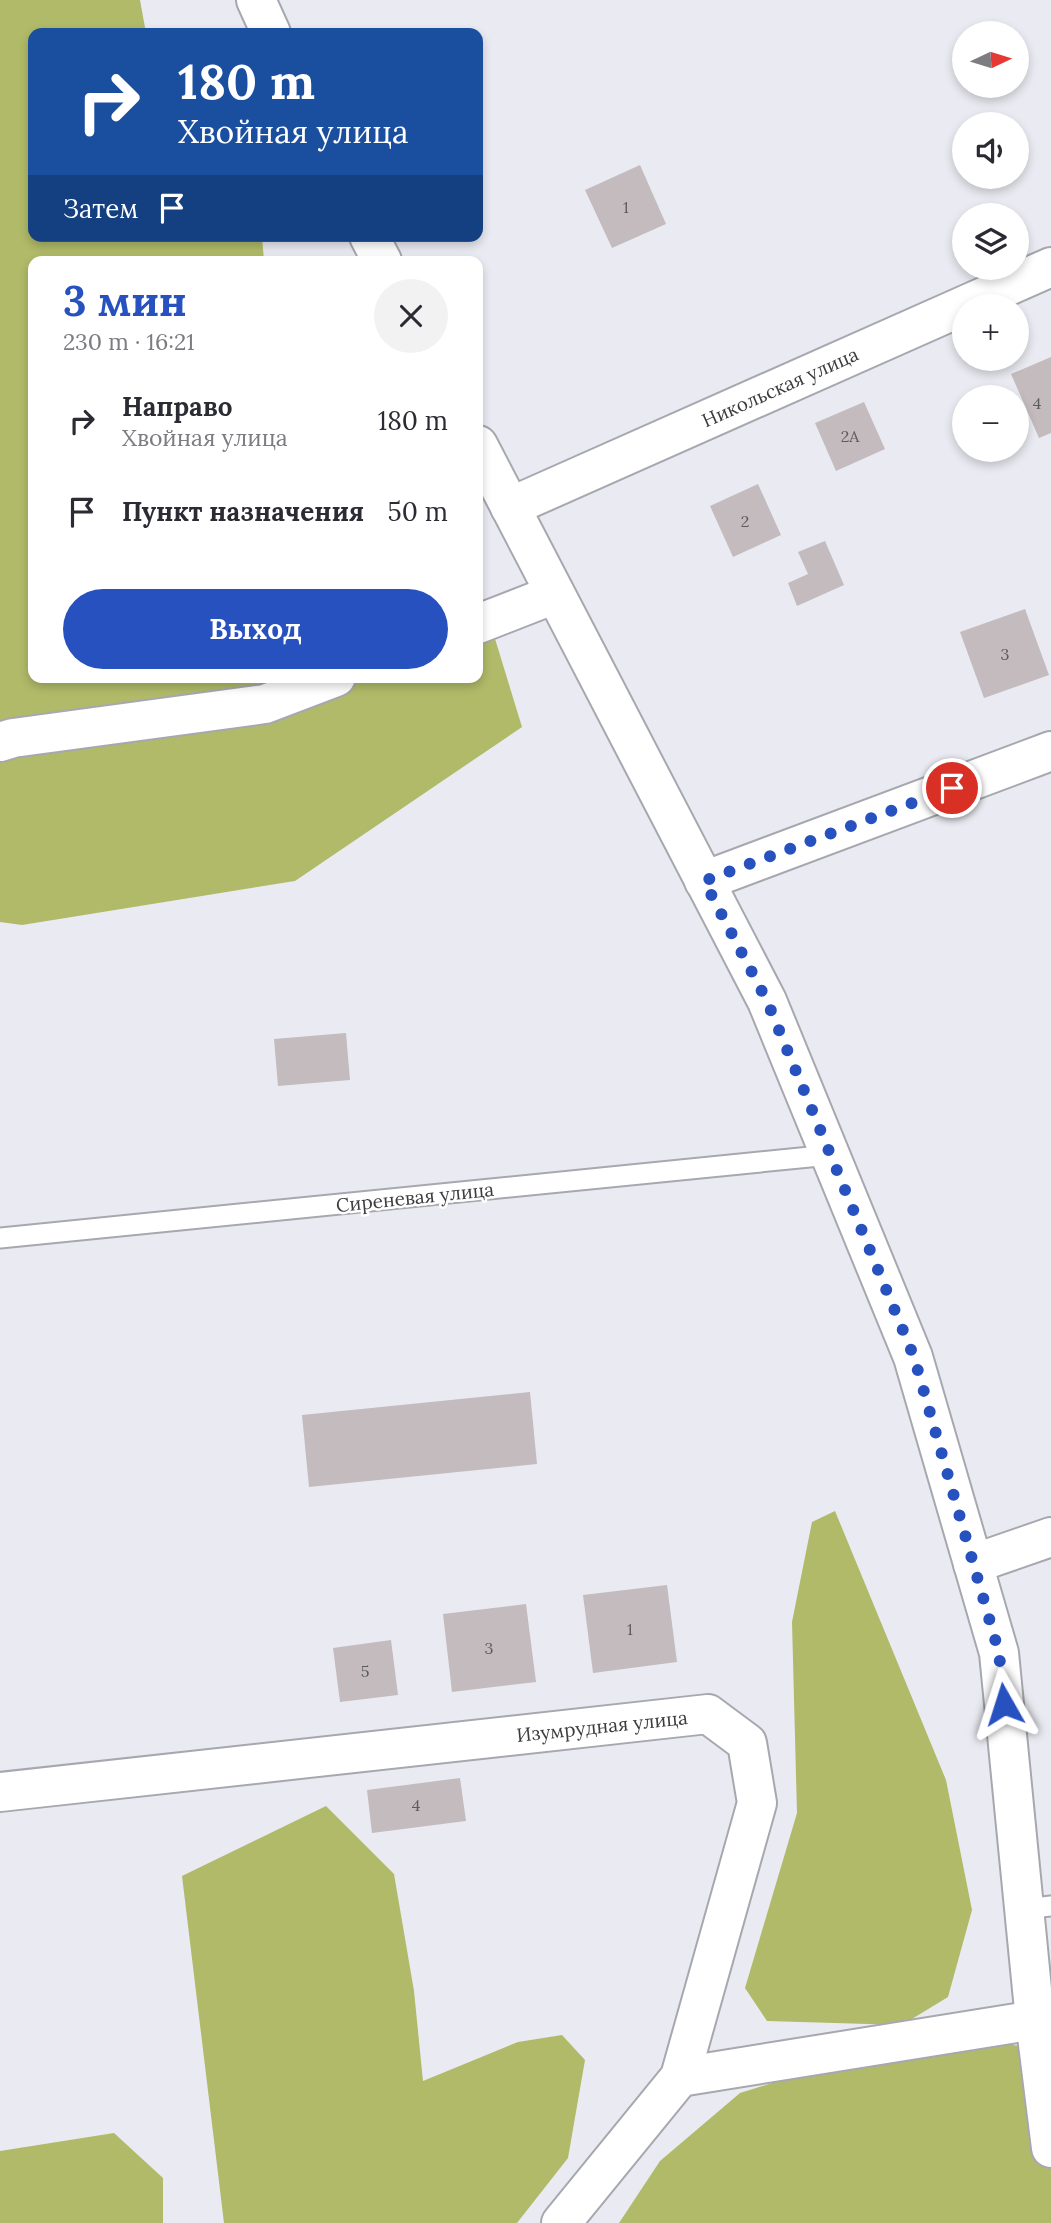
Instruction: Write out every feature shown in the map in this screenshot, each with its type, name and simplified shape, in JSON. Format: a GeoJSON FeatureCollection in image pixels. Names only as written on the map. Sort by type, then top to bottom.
{"type":"FeatureCollection","features":[{"type":"Feature","properties":{"kind":"street"},"geometry":{"type":"LineString","coordinates":[[256,0],[269,28]]}},
{"type":"Feature","properties":{"kind":"street","name":"Никольская улица"},"geometry":{"type":"LineString","coordinates":[[510,507],[1051,267]]}},
{"type":"Feature","properties":{"kind":"street"},"geometry":{"type":"LineString","coordinates":[[483,455],[767,1001],[914,1357],[999,1653],[1038,1908],[1035,2020],[1051,2148]]}},
{"type":"Feature","properties":{"kind":"street"},"geometry":{"type":"LineString","coordinates":[[483,622],[555,594]]}},
{"type":"Feature","properties":{"kind":"street"},"geometry":{"type":"LineString","coordinates":[[0,742],[13,738],[265,704],[320,683]]}},
{"type":"Feature","properties":{"kind":"street"},"geometry":{"type":"LineString","coordinates":[[704,881],[1051,751]]}},
{"type":"Feature","properties":{"kind":"street"},"geometry":{"type":"LineString","coordinates":[[973,1564],[1051,1538]]}},
{"type":"Feature","properties":{"kind":"street","name":"Изумрудная улица"},"geometry":{"type":"LineString","coordinates":[[0,1792],[708,1714],[747,1743],[757,1803],[680,2077],[561,2223]]}},
{"type":"Feature","properties":{"kind":"street"},"geometry":{"type":"LineString","coordinates":[[680,2077],[1035,2020]]}},
{"type":"Feature","properties":{"kind":"lane","name":"Сиреневая улица"},"geometry":{"type":"LineString","coordinates":[[0,1238],[830,1156]]}},
{"type":"Feature","properties":{"kind":"green space"},"geometry":{"type":"Polygon","coordinates":[[[0,0],[140,0],[145,28],[28,28],[28,242],[262,242],[264,256],[28,256],[28,683],[483,683],[483,599],[522,727],[295,881],[22,925],[0,922],[0,0]]]}},
{"type":"Feature","properties":{"kind":"green space"},"geometry":{"type":"Polygon","coordinates":[[[835,1511],[946,1780],[972,1910],[948,1997],[902,2025],[767,2021],[745,1988],[797,1813],[792,1622],[812,1522],[835,1511]]]}},
{"type":"Feature","properties":{"kind":"green space"},"geometry":{"type":"Polygon","coordinates":[[[326,1806],[394,1874],[414,1991],[423,2081],[518,2042],[562,2035],[585,2060],[568,2158],[517,2223],[224,2223],[182,1876],[326,1806]]]}},
{"type":"Feature","properties":{"kind":"green space"},"geometry":{"type":"Polygon","coordinates":[[[988,2041],[1051,2051],[1051,2223],[619,2223],[660,2161],[740,2093],[836,2063],[988,2041]]]}},
{"type":"Feature","properties":{"kind":"green space"},"geometry":{"type":"Polygon","coordinates":[[[114,2133],[163,2178],[163,2223],[0,2223],[0,2151],[114,2133]]]}},
{"type":"Feature","properties":{"kind":"building"},"geometry":{"type":"Polygon","coordinates":[[[640,165],[666,224],[612,248],[585,190],[640,165]]]}},
{"type":"Feature","properties":{"kind":"building"},"geometry":{"type":"Polygon","coordinates":[[[1051,357],[1051,433],[1039,438],[1029,415],[1029,385],[1016,385],[1011,374],[1029,371],[1029,366],[1051,357]]]}},
{"type":"Feature","properties":{"kind":"building"},"geometry":{"type":"Polygon","coordinates":[[[864,402],[885,449],[836,471],[815,423],[864,402]]]}},
{"type":"Feature","properties":{"kind":"building"},"geometry":{"type":"Polygon","coordinates":[[[758,484],[781,535],[733,557],[710,506],[758,484]]]}},
{"type":"Feature","properties":{"kind":"building"},"geometry":{"type":"Polygon","coordinates":[[[825,541],[844,585],[797,606],[788,583],[808,574],[798,552],[825,541]]]}},
{"type":"Feature","properties":{"kind":"building"},"geometry":{"type":"Polygon","coordinates":[[[1025,609],[1049,675],[984,698],[960,632],[1025,609]]]}},
{"type":"Feature","properties":{"kind":"building"},"geometry":{"type":"Polygon","coordinates":[[[346,1033],[350,1080],[278,1086],[274,1039],[346,1033]]]}},
{"type":"Feature","properties":{"kind":"building"},"geometry":{"type":"Polygon","coordinates":[[[530,1392],[537,1464],[309,1487],[302,1415],[530,1392]]]}},
{"type":"Feature","properties":{"kind":"building"},"geometry":{"type":"Polygon","coordinates":[[[667,1585],[677,1662],[593,1673],[583,1595],[667,1585]]]}},
{"type":"Feature","properties":{"kind":"building"},"geometry":{"type":"Polygon","coordinates":[[[526,1604],[536,1682],[452,1692],[443,1614],[526,1604]]]}},
{"type":"Feature","properties":{"kind":"building"},"geometry":{"type":"Polygon","coordinates":[[[391,1640],[398,1695],[340,1702],[333,1648],[391,1640]]]}},
{"type":"Feature","properties":{"kind":"building"},"geometry":{"type":"Polygon","coordinates":[[[460,1778],[466,1821],[372,1833],[367,1790],[460,1778]]]}},
{"type":"Feature","properties":{"kind":"route"},"geometry":{"type":"LineString","coordinates":[[952,788],[704,881],[767,1001],[914,1357],[999,1653],[1004,1704]]}}]}
